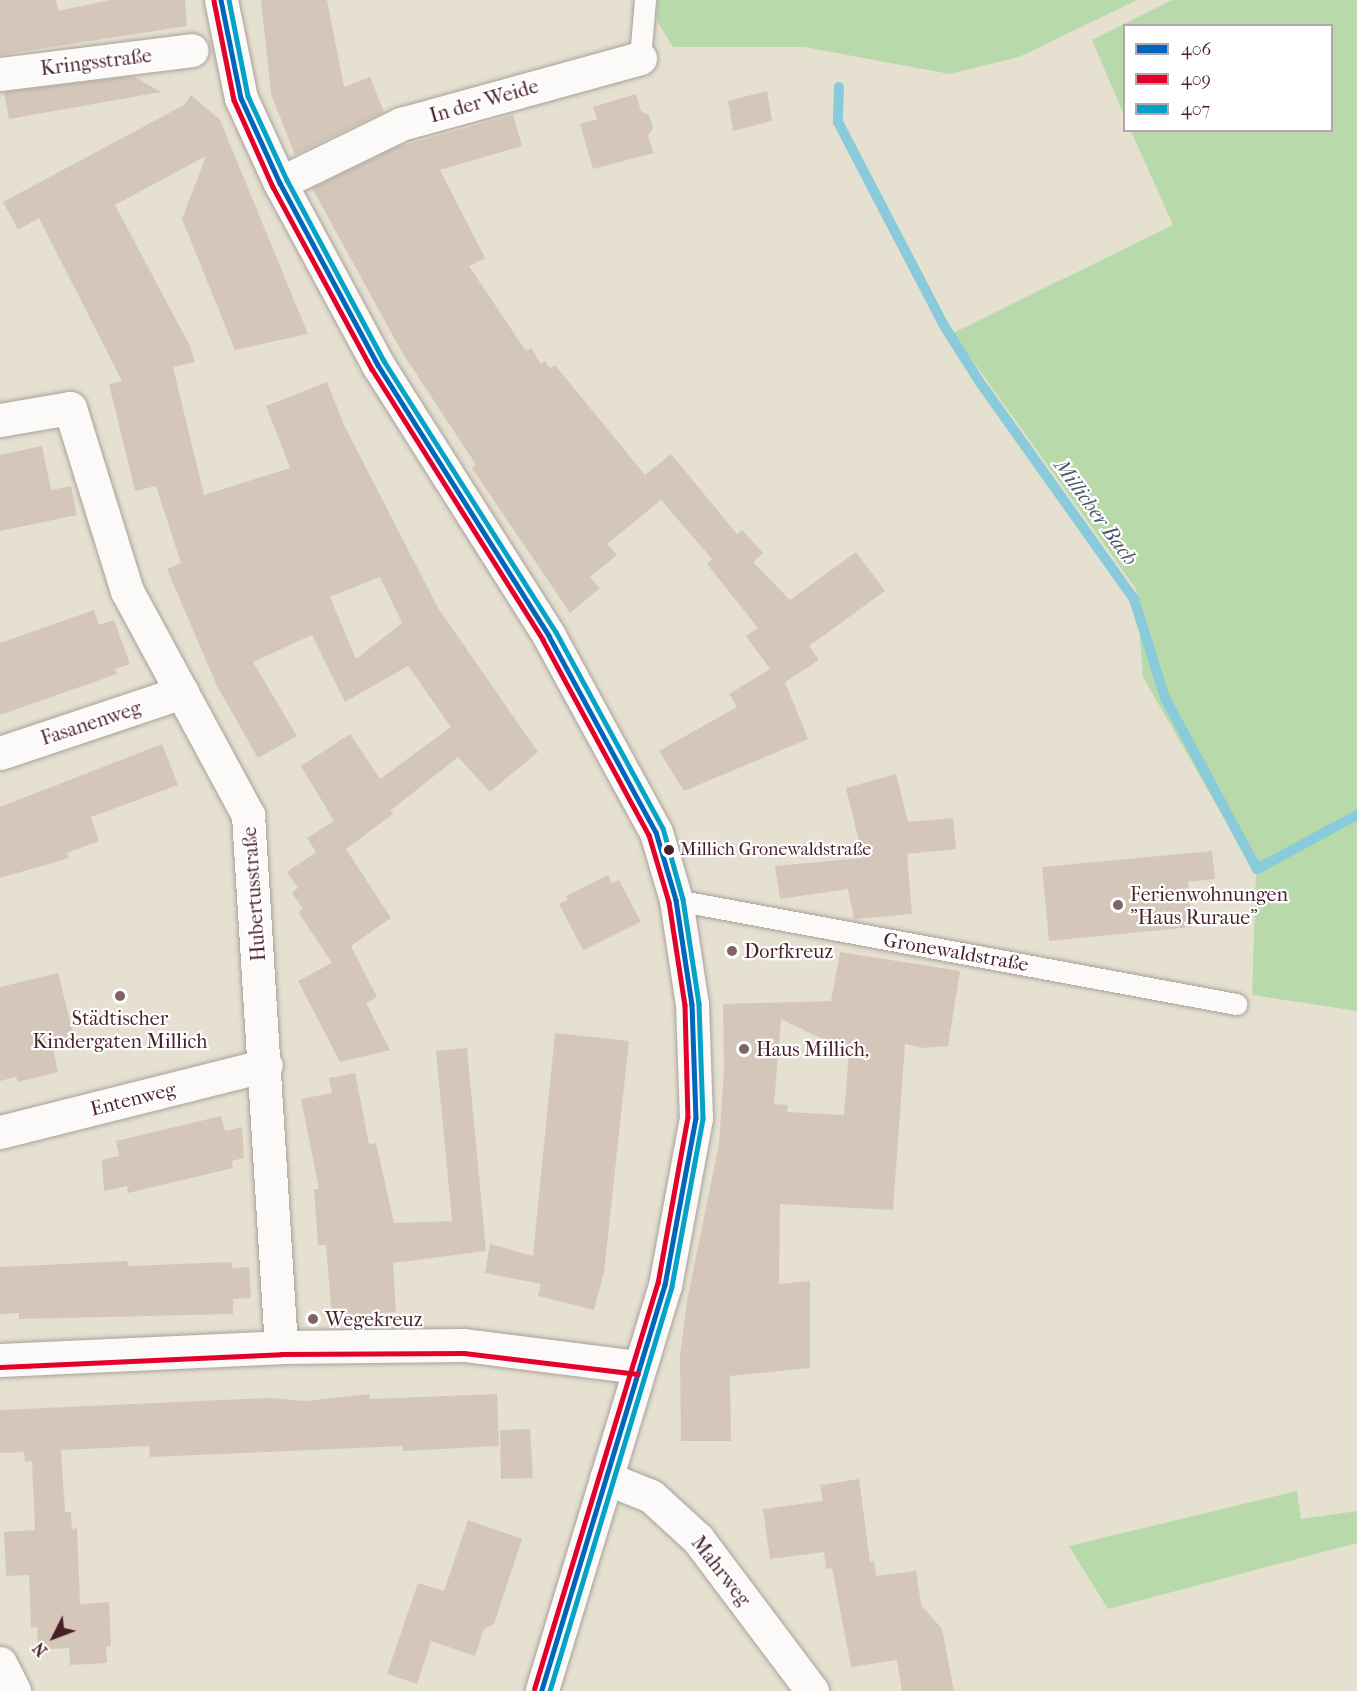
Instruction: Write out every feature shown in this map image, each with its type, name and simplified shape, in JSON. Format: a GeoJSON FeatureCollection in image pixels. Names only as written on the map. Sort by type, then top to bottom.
{"type":"FeatureCollection","features":[{"type":"Feature","properties":{"kind":"street"},"geometry":{"type":"LineString","coordinates":[[221,0],[241,98],[280,183],[378,365],[549,636],[656,832],[676,900],[692,1004],[696,1118],[665,1285],[542,1691]]}},
{"type":"Feature","properties":{"kind":"street","name":"Kringsstraße"},"geometry":{"type":"LineString","coordinates":[[0,74],[192,50]]}},
{"type":"Feature","properties":{"kind":"street","name":"In der Weide"},"geometry":{"type":"LineString","coordinates":[[280,183],[401,124],[640,58]]}},
{"type":"Feature","properties":{"kind":"street","name":"Hubertusstraße"},"geometry":{"type":"LineString","coordinates":[[0,420],[70,408],[111,551],[127,591],[248,815],[266,1065],[281,1347]]}},
{"type":"Feature","properties":{"kind":"street","name":"Fasanenweg"},"geometry":{"type":"LineString","coordinates":[[0,753],[182,693]]}},
{"type":"Feature","properties":{"kind":"street","name":"Entenweg"},"geometry":{"type":"LineString","coordinates":[[0,1132],[266,1065]]}},
{"type":"Feature","properties":{"kind":"street"},"geometry":{"type":"LineString","coordinates":[[0,1360],[281,1347],[464,1345],[639,1367]]}},
{"type":"Feature","properties":{"kind":"street","name":"Mahrweg"},"geometry":{"type":"LineString","coordinates":[[606,1478],[651,1496],[698,1539],[812,1691]]}},
{"type":"Feature","properties":{"kind":"street"},"geometry":{"type":"LineString","coordinates":[[0,1662],[14,1691]]}},
{"type":"Feature","properties":{"kind":"lane","name":"In der Weide"},"geometry":{"type":"LineString","coordinates":[[640,58],[645,0]]}},
{"type":"Feature","properties":{"kind":"lane","name":"Gronewaldstraße"},"geometry":{"type":"LineString","coordinates":[[676,900],[1236,1004]]}},
{"type":"Feature","properties":{"kind":"green space"},"geometry":{"type":"Polygon","coordinates":[[[657,0],[1137,0],[1019,57],[950,74],[804,47],[673,47],[657,21],[657,0]]]}},
{"type":"Feature","properties":{"kind":"green space"},"geometry":{"type":"Polygon","coordinates":[[[1172,0],[1357,0],[1357,1011],[1252,995],[1256,874],[1143,677],[1136,589],[953,333],[1173,225],[1131,132],[1333,132],[1333,24],[1124,24],[1172,0]]]}},
{"type":"Feature","properties":{"kind":"green space"},"geometry":{"type":"Polygon","coordinates":[[[1123,24],[1123,113],[1092,40],[1123,24]]]}},
{"type":"Feature","properties":{"kind":"green space"},"geometry":{"type":"Polygon","coordinates":[[[1297,1491],[1301,1519],[1357,1511],[1357,1543],[1108,1609],[1069,1546],[1297,1491]]]}},
{"type":"Feature","properties":{"kind":"building"},"geometry":{"type":"Polygon","coordinates":[[[0,0],[56,0],[58,11],[110,0],[185,0],[187,26],[0,55],[0,0]]]}},
{"type":"Feature","properties":{"kind":"building"},"geometry":{"type":"Polygon","coordinates":[[[261,0],[327,0],[344,87],[370,77],[384,112],[295,155],[271,94],[261,0]]]}},
{"type":"Feature","properties":{"kind":"building"},"geometry":{"type":"Polygon","coordinates":[[[133,76],[161,92],[9,119],[4,92],[133,76]]]}},
{"type":"Feature","properties":{"kind":"building"},"geometry":{"type":"Polygon","coordinates":[[[767,91],[772,121],[733,131],[728,101],[767,91]]]}},
{"type":"Feature","properties":{"kind":"building"},"geometry":{"type":"Polygon","coordinates":[[[636,94],[641,111],[649,115],[653,128],[648,136],[654,153],[593,169],[580,124],[597,119],[593,107],[636,94]]]}},
{"type":"Feature","properties":{"kind":"building"},"geometry":{"type":"Polygon","coordinates":[[[191,95],[220,120],[308,334],[235,350],[182,219],[206,156],[115,205],[190,346],[195,362],[173,367],[204,495],[290,468],[266,406],[327,382],[344,425],[438,608],[538,752],[490,792],[458,757],[390,811],[393,814],[346,849],[391,918],[351,946],[377,997],[366,1003],[390,1050],[340,1062],[298,981],[332,963],[298,912],[303,909],[292,893],[298,888],[287,872],[316,852],[307,838],[334,821],[301,766],[350,734],[380,779],[451,727],[408,666],[345,702],[312,635],[253,662],[297,736],[258,758],[217,686],[167,569],[181,563],[156,486],[135,491],[109,384],[122,381],[39,218],[18,230],[3,202],[184,105],[191,95]],[[380,577],[330,597],[356,659],[402,623],[380,577]]]}},
{"type":"Feature","properties":{"kind":"building"},"geometry":{"type":"Polygon","coordinates":[[[513,115],[522,146],[440,170],[485,258],[469,266],[526,351],[531,348],[541,364],[545,361],[550,368],[555,365],[645,475],[671,454],[737,534],[742,530],[763,553],[753,562],[790,600],[856,552],[885,591],[809,646],[819,660],[785,682],[808,739],[684,791],[659,751],[737,707],[729,694],[770,669],[746,636],[758,628],[707,564],[712,559],[661,500],[607,544],[617,555],[590,577],[600,588],[570,613],[472,468],[476,465],[402,352],[312,188],[397,147],[513,115]]]}},
{"type":"Feature","properties":{"kind":"building"},"geometry":{"type":"Polygon","coordinates":[[[42,446],[51,490],[71,486],[77,515],[0,531],[0,455],[42,446]]]}},
{"type":"Feature","properties":{"kind":"building"},"geometry":{"type":"Polygon","coordinates":[[[94,610],[99,625],[114,620],[130,664],[115,669],[117,674],[0,715],[0,643],[94,610]]]}},
{"type":"Feature","properties":{"kind":"building"},"geometry":{"type":"Polygon","coordinates":[[[162,744],[178,785],[91,817],[99,841],[67,853],[69,858],[0,878],[0,807],[162,744]]]}},
{"type":"Feature","properties":{"kind":"building"},"geometry":{"type":"Polygon","coordinates":[[[896,774],[908,822],[953,818],[956,849],[907,854],[912,914],[854,919],[848,889],[780,899],[775,866],[863,858],[846,788],[896,774]]]}},
{"type":"Feature","properties":{"kind":"building","name":"Ferienwohnungen \"Haus Ruraue\""},"geometry":{"type":"Polygon","coordinates":[[[1212,851],[1215,879],[1188,882],[1192,927],[1049,941],[1042,867],[1212,851]]]}},
{"type":"Feature","properties":{"kind":"building"},"geometry":{"type":"Polygon","coordinates":[[[608,875],[612,883],[619,880],[641,922],[583,950],[559,904],[568,900],[566,896],[608,875]]]}},
{"type":"Feature","properties":{"kind":"building"},"geometry":{"type":"Polygon","coordinates":[[[840,952],[960,971],[948,1046],[923,1048],[905,1044],[893,1210],[780,1204],[779,1284],[810,1281],[810,1368],[730,1376],[731,1441],[681,1441],[680,1357],[687,1301],[719,1144],[724,1069],[723,1004],[831,1001],[840,952]],[[781,1019],[774,1104],[788,1105],[787,1112],[844,1115],[849,1052],[781,1019]]]}},
{"type":"Feature","properties":{"kind":"building"},"geometry":{"type":"Polygon","coordinates":[[[58,973],[76,1044],[53,1049],[58,1072],[18,1082],[16,1077],[0,1081],[0,987],[58,973]]]}},
{"type":"Feature","properties":{"kind":"building"},"geometry":{"type":"Polygon","coordinates":[[[555,1033],[629,1041],[604,1272],[594,1310],[538,1296],[541,1284],[485,1273],[490,1244],[533,1256],[555,1033]]]}},
{"type":"Feature","properties":{"kind":"building"},"geometry":{"type":"Polygon","coordinates":[[[467,1048],[486,1251],[393,1263],[396,1312],[332,1316],[326,1245],[318,1245],[314,1189],[319,1189],[301,1099],[332,1093],[329,1078],[355,1073],[369,1144],[376,1143],[394,1223],[452,1221],[436,1051],[467,1048]]]}},
{"type":"Feature","properties":{"kind":"building"},"geometry":{"type":"Polygon","coordinates":[[[221,1116],[225,1131],[242,1127],[244,1158],[232,1161],[233,1168],[128,1193],[127,1186],[104,1191],[102,1160],[119,1156],[116,1141],[221,1116]]]}},
{"type":"Feature","properties":{"kind":"building"},"geometry":{"type":"Polygon","coordinates":[[[127,1261],[128,1266],[231,1262],[232,1268],[249,1267],[251,1298],[233,1299],[233,1314],[19,1319],[19,1313],[0,1314],[0,1267],[127,1261]]]}},
{"type":"Feature","properties":{"kind":"building"},"geometry":{"type":"Polygon","coordinates":[[[370,1394],[370,1399],[497,1394],[499,1446],[403,1451],[403,1446],[150,1457],[149,1446],[61,1450],[65,1512],[71,1512],[72,1529],[77,1528],[80,1604],[109,1602],[111,1646],[106,1647],[107,1663],[70,1665],[69,1648],[38,1650],[37,1627],[31,1628],[29,1575],[6,1576],[4,1532],[35,1530],[32,1461],[25,1462],[24,1452],[0,1453],[0,1410],[270,1398],[306,1401],[370,1394]]]}},
{"type":"Feature","properties":{"kind":"building"},"geometry":{"type":"Polygon","coordinates":[[[530,1429],[533,1478],[501,1479],[500,1430],[530,1429]]]}},
{"type":"Feature","properties":{"kind":"building"},"geometry":{"type":"Polygon","coordinates":[[[859,1479],[870,1562],[874,1561],[876,1576],[916,1571],[921,1605],[942,1629],[954,1691],[902,1691],[897,1660],[851,1667],[832,1568],[826,1569],[824,1552],[770,1559],[763,1509],[823,1501],[820,1485],[859,1479]]]}},
{"type":"Feature","properties":{"kind":"building"},"geometry":{"type":"Polygon","coordinates":[[[468,1520],[522,1539],[494,1624],[484,1629],[475,1656],[431,1641],[417,1684],[387,1674],[418,1583],[444,1591],[468,1520]]]}},
{"type":"Feature","properties":{"kind":"waterway","name":"Millicher Bach"},"geometry":{"type":"LineString","coordinates":[[839,87],[838,122],[943,324],[979,381],[1134,599],[1165,698],[1257,869],[1357,815]]}},
{"type":"Feature","properties":{"kind":"transit line","name":"406"},"geometry":{"type":"LineString","coordinates":[[221,0],[241,98],[280,183],[378,365],[549,636],[656,832],[676,900],[692,1004],[696,1118],[665,1285],[542,1691]]}},
{"type":"Feature","properties":{"kind":"transit line","name":"407"},"geometry":{"type":"LineString","coordinates":[[229,0],[248,96],[287,180],[384,361],[556,632],[663,828],[683,899],[699,1004],[703,1119],[672,1287],[550,1691]]}},
{"type":"Feature","properties":{"kind":"transit line","name":"409"},"geometry":{"type":"LineString","coordinates":[[214,1],[234,100],[273,187],[372,369],[543,640],[649,835],[669,902],[685,1005],[688,1117],[658,1283],[535,1689]]}},
{"type":"Feature","properties":{"kind":"transit line","name":"409"},"geometry":{"type":"LineString","coordinates":[[0,1367],[281,1354],[464,1353],[638,1374]]}},
{"type":"Feature","properties":{"kind":"place","name":"Millich Gronewaldstraße"},"geometry":{"type":"Point","coordinates":[669,850]}},
{"type":"Feature","properties":{"kind":"place","name":"Ferienwohnungen \"Haus Ruraue\""},"geometry":{"type":"Point","coordinates":[1118,905]}},
{"type":"Feature","properties":{"kind":"place","name":"Dorfkreuz"},"geometry":{"type":"Point","coordinates":[732,951]}},
{"type":"Feature","properties":{"kind":"place","name":"Städtischer Kindergaten Millich"},"geometry":{"type":"Point","coordinates":[120,996]}},
{"type":"Feature","properties":{"kind":"place","name":"Haus Millich,"},"geometry":{"type":"Point","coordinates":[744,1049]}},
{"type":"Feature","properties":{"kind":"place","name":"Wegekreuz"},"geometry":{"type":"Point","coordinates":[313,1319]}}]}
